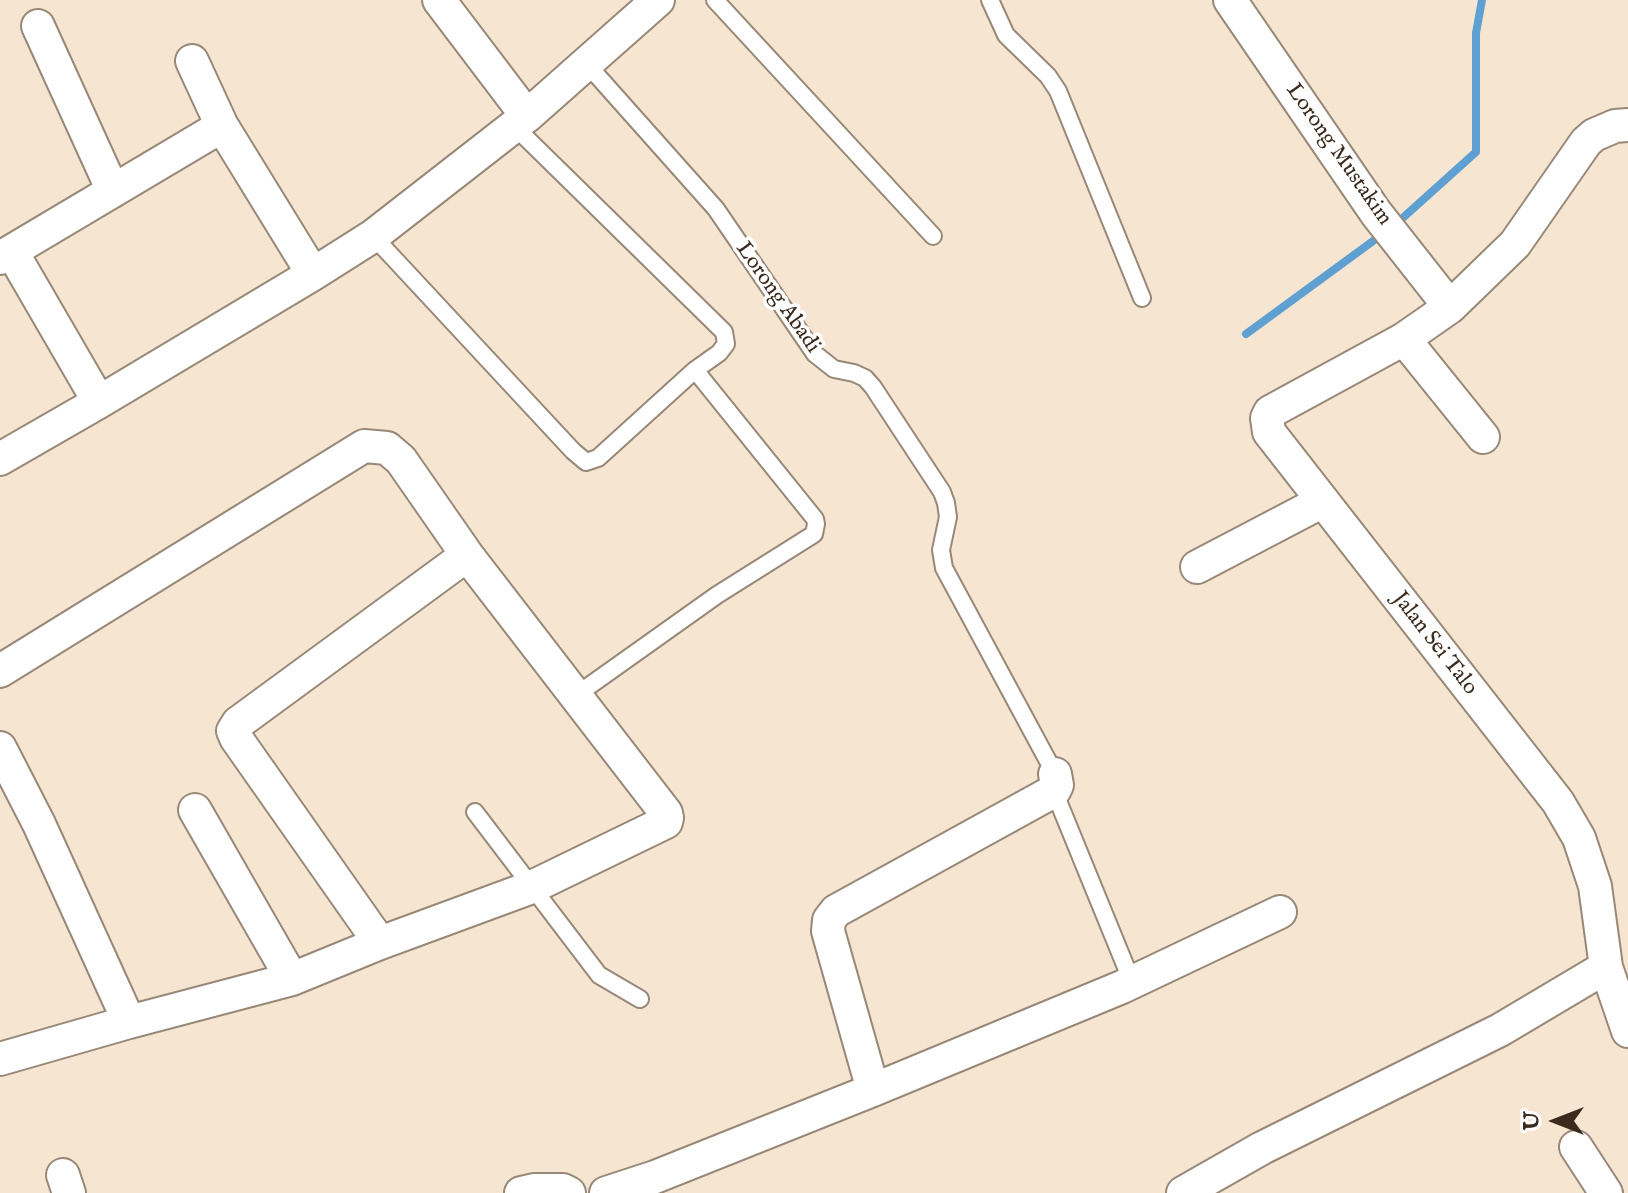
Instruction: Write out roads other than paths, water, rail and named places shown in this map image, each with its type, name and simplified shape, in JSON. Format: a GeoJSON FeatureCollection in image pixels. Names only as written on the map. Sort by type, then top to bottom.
{"type":"FeatureCollection","features":[{"type":"Feature","properties":{"kind":"street"},"geometry":{"type":"LineString","coordinates":[[439,0],[520,121]]}},
{"type":"Feature","properties":{"kind":"street"},"geometry":{"type":"LineString","coordinates":[[0,459],[373,236],[520,121],[658,0]]}},
{"type":"Feature","properties":{"kind":"street","name":"Lorong Mustakim"},"geometry":{"type":"LineString","coordinates":[[1230,0],[1376,213],[1450,307]]}},
{"type":"Feature","properties":{"kind":"street"},"geometry":{"type":"LineString","coordinates":[[38,26],[113,191]]}},
{"type":"Feature","properties":{"kind":"street"},"geometry":{"type":"LineString","coordinates":[[192,61],[222,126],[313,274]]}},
{"type":"Feature","properties":{"kind":"street","name":"Jalan Sei Talo"},"geometry":{"type":"LineString","coordinates":[[1628,125],[1603,130],[1586,142],[1515,244],[1450,307],[1404,339],[1270,412],[1266,425],[1558,802],[1579,838],[1595,886],[1615,930],[1606,967],[1628,1031]]}},
{"type":"Feature","properties":{"kind":"street"},"geometry":{"type":"LineString","coordinates":[[99,402],[6,255],[222,126]]}},
{"type":"Feature","properties":{"kind":"street"},"geometry":{"type":"LineString","coordinates":[[1404,339],[1483,437]]}},
{"type":"Feature","properties":{"kind":"street"},"geometry":{"type":"LineString","coordinates":[[0,671],[364,446],[387,448],[401,460],[467,555],[667,818],[666,822],[532,887],[292,979],[0,1059]]}},
{"type":"Feature","properties":{"kind":"street"},"geometry":{"type":"LineString","coordinates":[[1197,567],[1323,501]]}},
{"type":"Feature","properties":{"kind":"street"},"geometry":{"type":"LineString","coordinates":[[380,943],[233,731],[238,723],[467,555]]}},
{"type":"Feature","properties":{"kind":"street"},"geometry":{"type":"LineString","coordinates":[[0,748],[39,824],[129,1022]]}},
{"type":"Feature","properties":{"kind":"street"},"geometry":{"type":"LineString","coordinates":[[873,1090],[828,931],[829,920],[832,915],[1054,783]]}},
{"type":"Feature","properties":{"kind":"street"},"geometry":{"type":"LineString","coordinates":[[195,810],[292,979]]}},
{"type":"Feature","properties":{"kind":"street"},"geometry":{"type":"LineString","coordinates":[[606,1193],[655,1177],[873,1090],[1132,982],[1280,912]]}},
{"type":"Feature","properties":{"kind":"street"},"geometry":{"type":"LineString","coordinates":[[1183,1193],[1262,1148],[1500,1030],[1606,967]]}},
{"type":"Feature","properties":{"kind":"street"},"geometry":{"type":"LineString","coordinates":[[1576,1147],[1606,1193]]}},
{"type":"Feature","properties":{"kind":"street"},"geometry":{"type":"LineString","coordinates":[[521,1193],[534,1190],[563,1190],[569,1193]]}},
{"type":"Feature","properties":{"kind":"lane"},"geometry":{"type":"LineString","coordinates":[[715,0],[933,236]]}},
{"type":"Feature","properties":{"kind":"lane"},"geometry":{"type":"LineString","coordinates":[[990,0],[1006,35],[1048,76],[1058,91],[1142,298]]}},
{"type":"Feature","properties":{"kind":"lane","name":"Lorong Abadi"},"geometry":{"type":"LineString","coordinates":[[586,63],[716,209],[815,354],[834,369],[865,378],[873,387],[942,492],[948,517],[941,550],[944,568],[1054,783],[1132,982]]}},
{"type":"Feature","properties":{"kind":"lane"},"geometry":{"type":"LineString","coordinates":[[373,236],[573,451],[586,462],[598,458],[695,370],[719,353],[726,344],[724,332],[520,121]]}},
{"type":"Feature","properties":{"kind":"lane"},"geometry":{"type":"LineString","coordinates":[[575,696],[717,595],[816,530],[815,519],[695,370]]}},
{"type":"Feature","properties":{"kind":"lane"},"geometry":{"type":"LineString","coordinates":[[475,812],[599,975],[640,999]]}},
{"type":"Feature","properties":{"kind":"waterway"},"geometry":{"type":"LineString","coordinates":[[1396,224],[1476,152],[1476,33],[1482,0]]}},
{"type":"Feature","properties":{"kind":"waterway"},"geometry":{"type":"LineString","coordinates":[[1246,334],[1384,233]]}}]}
